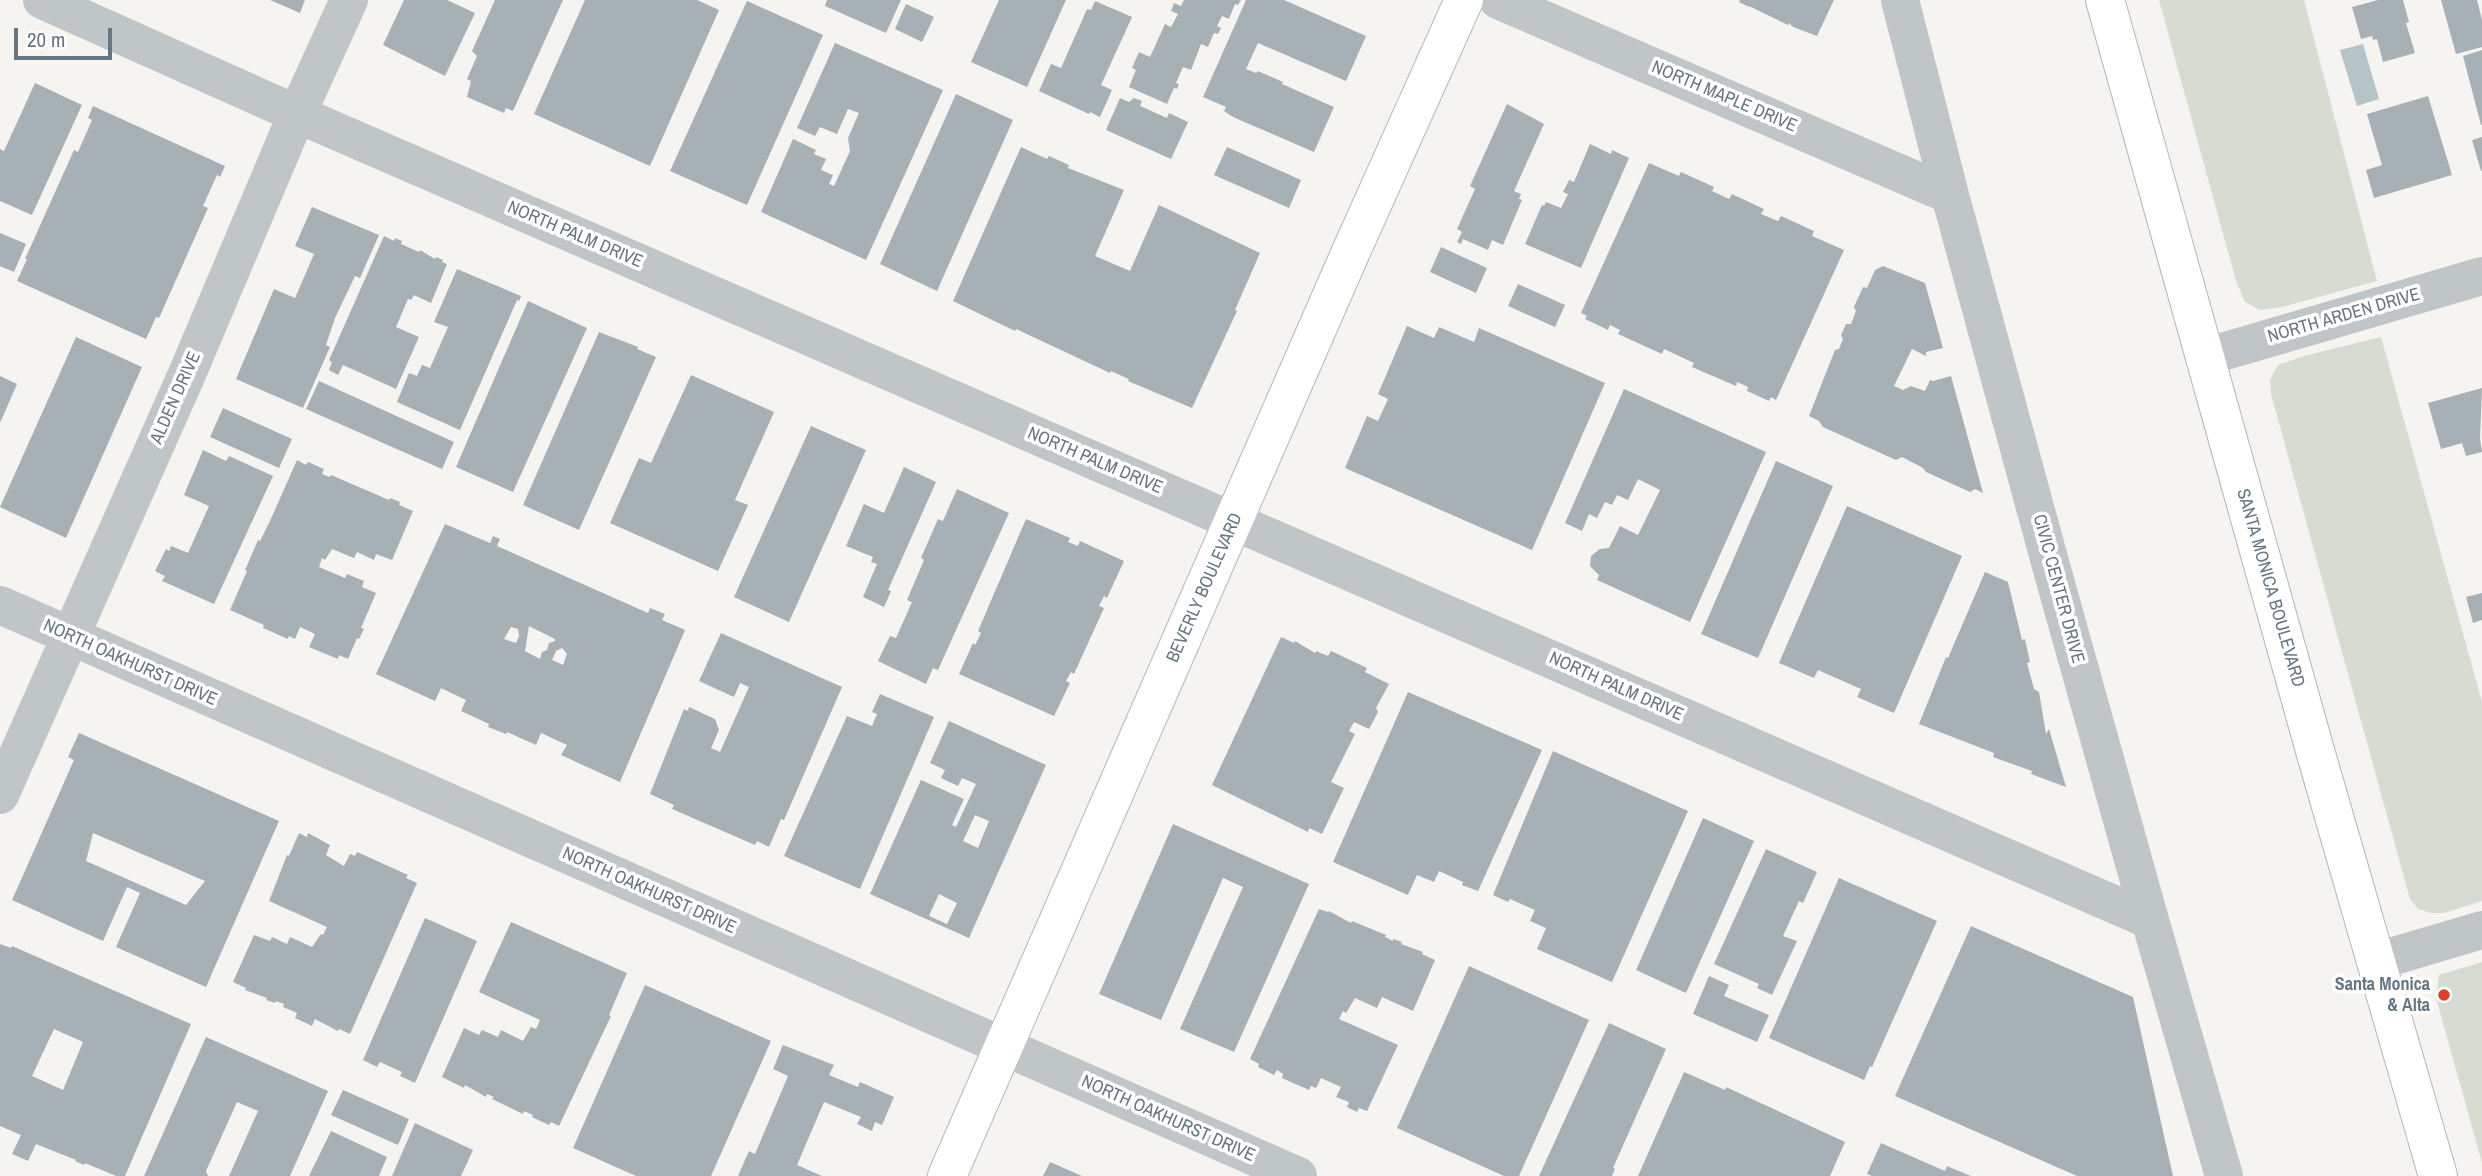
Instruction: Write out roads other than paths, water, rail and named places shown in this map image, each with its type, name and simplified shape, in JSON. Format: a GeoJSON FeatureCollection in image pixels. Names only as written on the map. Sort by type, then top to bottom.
{"type":"FeatureCollection","features":[{"type":"Feature","properties":{"kind":"main road","name":"BEVERLY BOULEVARD"},"geometry":{"type":"LineString","coordinates":[[947,1176],[1349,256],[1464,0]]}},
{"type":"Feature","properties":{"kind":"main road","name":"SANTA MONICA BOULEVARD"},"geometry":{"type":"LineString","coordinates":[[2105,0],[2316,754],[2438,1176]]}},
{"type":"Feature","properties":{"kind":"street","name":"NORTH PALM DRIVE"},"geometry":{"type":"LineString","coordinates":[[43,0],[297,114],[2150,920]]}},
{"type":"Feature","properties":{"kind":"street","name":"ALDEN DRIVE"},"geometry":{"type":"LineString","coordinates":[[0,795],[349,0]]}},
{"type":"Feature","properties":{"kind":"street","name":"NORTH MAPLE DRIVE"},"geometry":{"type":"LineString","coordinates":[[1498,0],[1950,195]]}},
{"type":"Feature","properties":{"kind":"street","name":"CIVIC CENTER DRIVE"},"geometry":{"type":"LineString","coordinates":[[1899,0],[1950,195],[2150,920],[2224,1176]]}},
{"type":"Feature","properties":{"kind":"street","name":"NORTH ARDEN DRIVE"},"geometry":{"type":"LineString","coordinates":[[2205,356],[2482,276]]}},
{"type":"Feature","properties":{"kind":"street","name":"NORTH OAKHURST DRIVE"},"geometry":{"type":"LineString","coordinates":[[0,605],[1298,1176]]}},
{"type":"Feature","properties":{"kind":"street"},"geometry":{"type":"LineString","coordinates":[[2377,961],[2482,930]]}},
{"type":"Feature","properties":{"kind":"place","name":"Santa Monica & Alta"},"geometry":{"type":"Point","coordinates":[2444,995]}}]}
